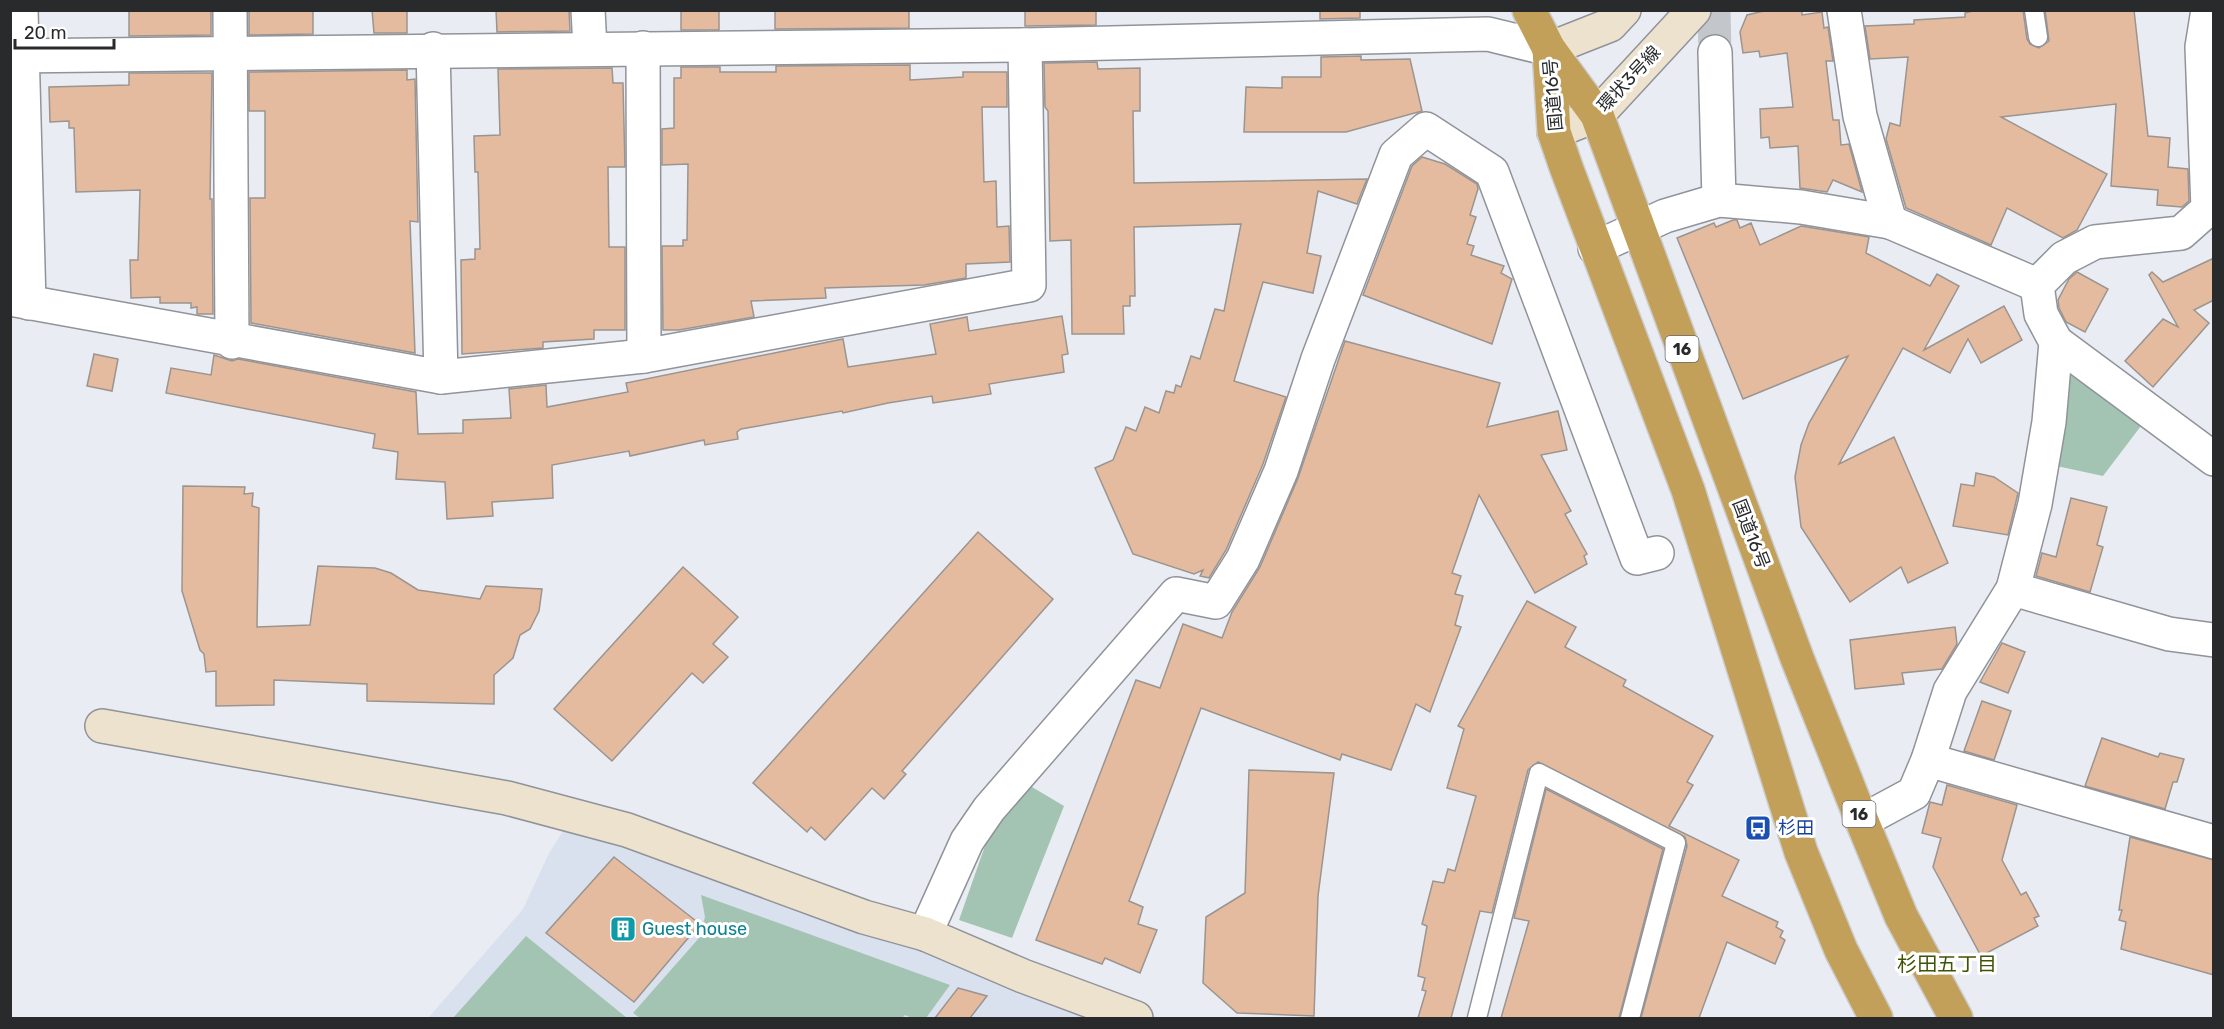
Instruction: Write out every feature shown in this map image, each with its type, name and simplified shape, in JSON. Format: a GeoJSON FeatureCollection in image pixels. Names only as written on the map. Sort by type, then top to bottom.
{"type":"FeatureCollection","features":[{"type":"Feature","properties":{"kind":"highway","name":"国道16号"},"geometry":{"type":"LineString","coordinates":[[1529,10],[1549,49],[1597,115],[1637,229],[1797,658],[1901,916],[1956,1018]]}},
{"type":"Feature","properties":{"kind":"highway","name":"国道16号"},"geometry":{"type":"LineString","coordinates":[[1549,49],[1554,132],[1595,248],[1688,490],[1801,852],[1841,950],[1876,1018]]}},
{"type":"Feature","properties":{"kind":"street"},"geometry":{"type":"LineString","coordinates":[[21,10],[16,56],[20,301],[232,342],[441,377],[644,356],[1029,285],[1025,45]]}},
{"type":"Feature","properties":{"kind":"street"},"geometry":{"type":"LineString","coordinates":[[230,10],[232,342]]}},
{"type":"Feature","properties":{"kind":"street"},"geometry":{"type":"LineString","coordinates":[[588,10],[590,48]]}},
{"type":"Feature","properties":{"kind":"street"},"geometry":{"type":"LineString","coordinates":[[16,56],[433,49],[1025,45],[1488,34],[1549,49],[1610,25],[1624,10]]}},
{"type":"Feature","properties":{"kind":"street","name":"環状3号線"},"geometry":{"type":"LineString","coordinates":[[1554,132],[1597,115],[1694,10]]}},
{"type":"Feature","properties":{"kind":"street"},"geometry":{"type":"LineString","coordinates":[[1844,10],[1860,116],[1890,222]]}},
{"type":"Feature","properties":{"kind":"street"},"geometry":{"type":"LineString","coordinates":[[2037,285],[2064,258],[2096,242],[2181,233],[2208,209],[2202,47],[2208,10]]}},
{"type":"Feature","properties":{"kind":"street"},"geometry":{"type":"LineString","coordinates":[[642,48],[644,356]]}},
{"type":"Feature","properties":{"kind":"street"},"geometry":{"type":"LineString","coordinates":[[433,49],[441,377]]}},
{"type":"Feature","properties":{"kind":"street"},"geometry":{"type":"LineString","coordinates":[[1715,52],[1719,200]]}},
{"type":"Feature","properties":{"kind":"street"},"geometry":{"type":"LineString","coordinates":[[925,934],[967,841],[989,809],[1176,594],[1216,602],[1243,560],[1281,471],[1318,358],[1396,155],[1426,129],[1492,172],[1637,558],[1657,553]]}},
{"type":"Feature","properties":{"kind":"street"},"geometry":{"type":"LineString","coordinates":[[1595,248],[1665,216],[1719,200],[1801,207],[1890,222],[2037,285]]}},
{"type":"Feature","properties":{"kind":"street"},"geometry":{"type":"LineString","coordinates":[[2037,285],[2041,314],[2056,342],[2214,459]]}},
{"type":"Feature","properties":{"kind":"street"},"geometry":{"type":"LineString","coordinates":[[1862,821],[1914,793],[1928,760],[1950,691],[2013,589],[2036,504],[2049,422],[2056,342]]}},
{"type":"Feature","properties":{"kind":"street"},"geometry":{"type":"LineString","coordinates":[[2013,589],[2169,634],[2214,640]]}},
{"type":"Feature","properties":{"kind":"street"},"geometry":{"type":"LineString","coordinates":[[102,726],[507,798],[627,830],[864,917],[925,934],[1023,976],[1136,1018]]}},
{"type":"Feature","properties":{"kind":"street"},"geometry":{"type":"LineString","coordinates":[[1928,760],[2214,842]]}},
{"type":"Feature","properties":{"kind":"lane"},"geometry":{"type":"LineString","coordinates":[[2034,10],[2038,37]]}},
{"type":"Feature","properties":{"kind":"lane"},"geometry":{"type":"LineString","coordinates":[[1477,1018],[1539,773],[1676,843],[1630,1018]]}},
{"type":"Feature","properties":{"kind":"shaded area"},"geometry":{"type":"Polygon","coordinates":[[[565,828],[627,830],[1135,1018],[428,1018],[523,909],[549,853],[565,828]]]}},
{"type":"Feature","properties":{"kind":"green space"},"geometry":{"type":"Polygon","coordinates":[[[2064,366],[2144,422],[2103,476],[2052,465],[2064,366]]]}},
{"type":"Feature","properties":{"kind":"green space"},"geometry":{"type":"Polygon","coordinates":[[[1027,784],[1064,806],[1012,938],[959,920],[986,843],[1027,784]]]}},
{"type":"Feature","properties":{"kind":"green space"},"geometry":{"type":"Polygon","coordinates":[[[701,895],[950,985],[926,1018],[912,1018],[905,1015],[902,1018],[640,1018],[633,1013],[699,938],[705,917],[701,895]]]}},
{"type":"Feature","properties":{"kind":"green space"},"geometry":{"type":"Polygon","coordinates":[[[526,936],[627,1018],[453,1018],[526,936]]]}},
{"type":"Feature","properties":{"kind":"building"},"geometry":{"type":"Polygon","coordinates":[[[129,10],[211,10],[211,35],[129,36],[129,10]]]}},
{"type":"Feature","properties":{"kind":"building"},"geometry":{"type":"Polygon","coordinates":[[[249,10],[313,10],[313,34],[249,35],[249,10]]]}},
{"type":"Feature","properties":{"kind":"building"},"geometry":{"type":"Polygon","coordinates":[[[372,10],[407,10],[407,33],[374,33],[372,10]]]}},
{"type":"Feature","properties":{"kind":"building"},"geometry":{"type":"Polygon","coordinates":[[[496,10],[569,10],[570,31],[497,32],[496,10]]]}},
{"type":"Feature","properties":{"kind":"building"},"geometry":{"type":"Polygon","coordinates":[[[681,10],[719,10],[719,30],[681,30],[681,10]]]}},
{"type":"Feature","properties":{"kind":"building"},"geometry":{"type":"Polygon","coordinates":[[[775,10],[909,10],[909,28],[775,29],[775,10]]]}},
{"type":"Feature","properties":{"kind":"building"},"geometry":{"type":"Polygon","coordinates":[[[1025,10],[1096,10],[1096,25],[1025,26],[1025,10]]]}},
{"type":"Feature","properties":{"kind":"building"},"geometry":{"type":"Polygon","coordinates":[[[1320,10],[1360,10],[1360,18],[1320,19],[1320,10]]]}},
{"type":"Feature","properties":{"kind":"building"},"geometry":{"type":"Polygon","coordinates":[[[1768,10],[1802,10],[1802,15],[1822,12],[1824,28],[1828,27],[1833,61],[1826,61],[1833,120],[1839,120],[1841,145],[1849,144],[1862,192],[1833,180],[1827,192],[1800,188],[1798,146],[1770,148],[1769,137],[1761,138],[1760,109],[1793,107],[1787,53],[1760,57],[1759,51],[1743,53],[1740,32],[1747,15],[1768,10]]]}},
{"type":"Feature","properties":{"kind":"building"},"geometry":{"type":"Polygon","coordinates":[[[1976,10],[2023,10],[2027,39],[2030,44],[2039,48],[2049,41],[2045,10],[2134,10],[2148,136],[2170,138],[2168,167],[2188,169],[2189,201],[2182,207],[2157,205],[2158,190],[2111,186],[2116,104],[2001,117],[2107,174],[2077,230],[2063,238],[2007,208],[1991,245],[1906,208],[1886,139],[1890,123],[1900,126],[1908,57],[1870,59],[1865,26],[1914,24],[1914,20],[1965,17],[1965,13],[1976,10]]]}},
{"type":"Feature","properties":{"kind":"building"},"geometry":{"type":"Polygon","coordinates":[[[1361,56],[1361,60],[1410,59],[1422,111],[1346,132],[1244,132],[1246,87],[1282,88],[1282,77],[1321,77],[1321,57],[1361,56]]]}},
{"type":"Feature","properties":{"kind":"building"},"geometry":{"type":"Polygon","coordinates":[[[1097,62],[1098,69],[1140,68],[1140,111],[1133,111],[1134,183],[1367,179],[1357,204],[1318,191],[1307,253],[1321,256],[1313,293],[1263,282],[1234,381],[1286,397],[1263,464],[1226,550],[1209,578],[1200,576],[1203,570],[1194,574],[1133,554],[1095,468],[1113,460],[1126,427],[1136,431],[1145,407],[1159,413],[1166,391],[1174,393],[1176,385],[1181,387],[1191,356],[1200,359],[1215,309],[1224,311],[1241,224],[1134,227],[1135,296],[1130,296],[1130,306],[1123,306],[1124,334],[1072,334],[1071,240],[1050,241],[1048,111],[1045,107],[1044,63],[1097,62]]]}},
{"type":"Feature","properties":{"kind":"building"},"geometry":{"type":"Polygon","coordinates":[[[910,65],[910,80],[963,77],[963,72],[1007,72],[1007,107],[982,107],[984,182],[996,181],[997,227],[1009,226],[1010,262],[966,264],[966,278],[924,285],[825,288],[826,298],[751,301],[754,317],[679,330],[663,330],[662,246],[683,246],[683,240],[687,240],[688,164],[662,165],[662,129],[674,128],[674,78],[681,78],[681,67],[720,67],[720,72],[776,72],[776,66],[910,65]]]}},
{"type":"Feature","properties":{"kind":"building"},"geometry":{"type":"Polygon","coordinates":[[[612,68],[613,83],[623,83],[625,167],[608,167],[609,247],[625,247],[625,330],[594,330],[594,339],[543,342],[543,348],[462,354],[461,260],[475,259],[475,249],[480,249],[478,172],[475,172],[474,136],[500,135],[498,69],[612,68]]]}},
{"type":"Feature","properties":{"kind":"building"},"geometry":{"type":"Polygon","coordinates":[[[407,70],[407,80],[415,79],[418,222],[410,221],[415,353],[251,323],[250,198],[265,198],[265,111],[249,111],[249,72],[407,70]]]}},
{"type":"Feature","properties":{"kind":"building"},"geometry":{"type":"Polygon","coordinates":[[[129,73],[212,73],[210,199],[212,199],[213,314],[197,314],[197,307],[191,308],[191,303],[160,303],[160,297],[131,298],[130,260],[138,260],[140,190],[76,192],[74,128],[69,128],[69,121],[50,122],[49,87],[129,85],[129,73]]]}},
{"type":"Feature","properties":{"kind":"building"},"geometry":{"type":"Polygon","coordinates":[[[1422,157],[1445,164],[1477,184],[1478,189],[1470,215],[1476,217],[1467,244],[1474,246],[1471,255],[1504,266],[1501,273],[1512,279],[1492,344],[1363,295],[1412,166],[1422,157]]]}},
{"type":"Feature","properties":{"kind":"building"},"geometry":{"type":"Polygon","coordinates":[[[1737,220],[1740,228],[1751,223],[1760,245],[1801,226],[1869,237],[1866,253],[1930,286],[1937,274],[1959,286],[1924,350],[2004,306],[2022,340],[1981,363],[1968,339],[1950,373],[1903,348],[1839,464],[1894,437],[1948,563],[1908,583],[1901,567],[1850,602],[1801,527],[1795,477],[1801,445],[1809,423],[1848,356],[1743,399],[1677,238],[1714,223],[1716,227],[1737,220]]]}},
{"type":"Feature","properties":{"kind":"building"},"geometry":{"type":"Polygon","coordinates":[[[2214,258],[2214,300],[2194,310],[2209,323],[2153,387],[2125,361],[2163,319],[2178,327],[2149,275],[2152,272],[2163,282],[2214,258]]]}},
{"type":"Feature","properties":{"kind":"building"},"geometry":{"type":"Polygon","coordinates":[[[2077,272],[2108,289],[2085,332],[2066,322],[2059,308],[2058,300],[2069,279],[2077,272]]]}},
{"type":"Feature","properties":{"kind":"building"},"geometry":{"type":"Polygon","coordinates":[[[1062,316],[1068,354],[1062,355],[1064,372],[989,384],[991,394],[933,403],[932,396],[888,403],[843,413],[842,411],[741,429],[737,432],[738,439],[705,445],[704,440],[630,456],[629,451],[552,465],[553,498],[492,502],[493,516],[447,519],[445,482],[396,479],[398,452],[373,448],[375,434],[166,393],[171,368],[211,375],[214,355],[232,361],[238,359],[416,392],[418,434],[463,433],[463,420],[511,418],[509,389],[546,385],[547,407],[628,392],[626,383],[843,339],[848,367],[936,354],[930,324],[967,317],[969,331],[1062,316]]]}},
{"type":"Feature","properties":{"kind":"building"},"geometry":{"type":"Polygon","coordinates":[[[1345,341],[1500,383],[1487,427],[1558,411],[1567,450],[1541,455],[1571,511],[1565,514],[1587,554],[1584,556],[1587,564],[1535,593],[1479,495],[1452,573],[1461,576],[1455,594],[1463,596],[1455,625],[1461,627],[1430,712],[1416,704],[1391,770],[1342,754],[1340,760],[1201,708],[1129,901],[1143,907],[1138,924],[1157,930],[1140,973],[1105,958],[1102,964],[1036,940],[1136,680],[1160,688],[1183,624],[1222,638],[1232,612],[1260,567],[1298,478],[1345,341]]]}},
{"type":"Feature","properties":{"kind":"building"},"geometry":{"type":"Polygon","coordinates":[[[94,354],[118,359],[112,391],[87,386],[94,354]]]}},
{"type":"Feature","properties":{"kind":"building"},"geometry":{"type":"Polygon","coordinates":[[[1976,473],[1994,477],[2018,493],[2008,535],[1953,526],[1961,484],[1974,486],[1976,473]]]}},
{"type":"Feature","properties":{"kind":"building"},"geometry":{"type":"Polygon","coordinates":[[[183,486],[245,487],[244,494],[253,493],[252,506],[259,508],[257,627],[310,625],[318,566],[375,568],[391,573],[418,590],[480,599],[486,586],[542,589],[539,611],[530,629],[520,635],[513,658],[494,675],[494,704],[367,701],[367,684],[274,680],[274,705],[216,706],[216,671],[206,672],[204,654],[200,650],[182,591],[183,486]]]}},
{"type":"Feature","properties":{"kind":"building"},"geometry":{"type":"Polygon","coordinates":[[[2071,498],[2107,507],[2097,545],[2103,547],[2090,592],[2036,576],[2042,553],[2056,557],[2071,498]]]}},
{"type":"Feature","properties":{"kind":"building"},"geometry":{"type":"Polygon","coordinates":[[[978,532],[1053,599],[902,771],[906,774],[884,799],[872,788],[825,840],[811,827],[807,832],[753,783],[978,532]]]}},
{"type":"Feature","properties":{"kind":"building"},"geometry":{"type":"Polygon","coordinates":[[[683,567],[738,617],[713,644],[728,657],[703,683],[692,673],[612,761],[554,709],[683,567]]]}},
{"type":"Feature","properties":{"kind":"building"},"geometry":{"type":"Polygon","coordinates":[[[1527,601],[1576,627],[1565,647],[1626,680],[1623,686],[1713,736],[1687,782],[1693,785],[1669,826],[1739,860],[1722,896],[1778,922],[1776,927],[1783,931],[1780,937],[1785,940],[1775,964],[1727,942],[1699,1018],[1641,1018],[1687,846],[1685,837],[1538,762],[1528,770],[1492,913],[1480,911],[1451,1018],[1418,1018],[1426,991],[1422,990],[1425,978],[1418,976],[1427,926],[1422,924],[1433,881],[1444,883],[1448,869],[1455,871],[1476,796],[1447,788],[1464,729],[1458,726],[1527,601]]]}},
{"type":"Feature","properties":{"kind":"building"},"geometry":{"type":"Polygon","coordinates":[[[1955,627],[1957,644],[1942,669],[1902,673],[1904,684],[1855,689],[1850,640],[1955,627]]]}},
{"type":"Feature","properties":{"kind":"building"},"geometry":{"type":"Polygon","coordinates":[[[2002,643],[2025,652],[2008,693],[1980,682],[2002,643]]]}},
{"type":"Feature","properties":{"kind":"building"},"geometry":{"type":"Polygon","coordinates":[[[1982,701],[2011,711],[1994,760],[1964,751],[1982,701]]]}},
{"type":"Feature","properties":{"kind":"building"},"geometry":{"type":"Polygon","coordinates":[[[2102,738],[2158,757],[2160,753],[2184,759],[2177,782],[2173,782],[2165,809],[2085,786],[2102,738]]]}},
{"type":"Feature","properties":{"kind":"building"},"geometry":{"type":"Polygon","coordinates":[[[1249,770],[1334,773],[1318,896],[1314,1016],[1237,1013],[1203,983],[1206,917],[1245,893],[1249,770]]]}},
{"type":"Feature","properties":{"kind":"building"},"geometry":{"type":"Polygon","coordinates":[[[1947,785],[2017,805],[2002,860],[2021,895],[2026,892],[2039,916],[2034,918],[2038,926],[1981,956],[1933,867],[1941,838],[1922,833],[1930,802],[1942,805],[1947,785]]]}},
{"type":"Feature","properties":{"kind":"building"},"geometry":{"type":"Polygon","coordinates":[[[1546,789],[1663,849],[1619,1018],[1501,1018],[1529,921],[1514,918],[1546,789]]]}},
{"type":"Feature","properties":{"kind":"building"},"geometry":{"type":"Polygon","coordinates":[[[2130,837],[2214,860],[2214,975],[2121,949],[2126,922],[2119,920],[2122,910],[2119,910],[2130,837]]]}},
{"type":"Feature","properties":{"kind":"building","name":"Guest house"},"geometry":{"type":"Polygon","coordinates":[[[614,857],[700,924],[634,1002],[546,933],[614,857]]]}},
{"type":"Feature","properties":{"kind":"building"},"geometry":{"type":"Polygon","coordinates":[[[958,988],[987,996],[970,1018],[935,1018],[958,988]]]}},
{"type":"Feature","properties":{"kind":"tunnel"},"geometry":{"type":"LineString","coordinates":[[1714,10],[1715,52]]}},
{"type":"Feature","properties":{"kind":"place","name":"杉田"},"geometry":{"type":"Point","coordinates":[1758,828]}},
{"type":"Feature","properties":{"kind":"place","name":"Guest house"},"geometry":{"type":"Point","coordinates":[623,929]}},
{"type":"Feature","properties":{"kind":"district","name":"杉田五丁目"},"geometry":{"type":"Point","coordinates":[1947,964]}}]}
